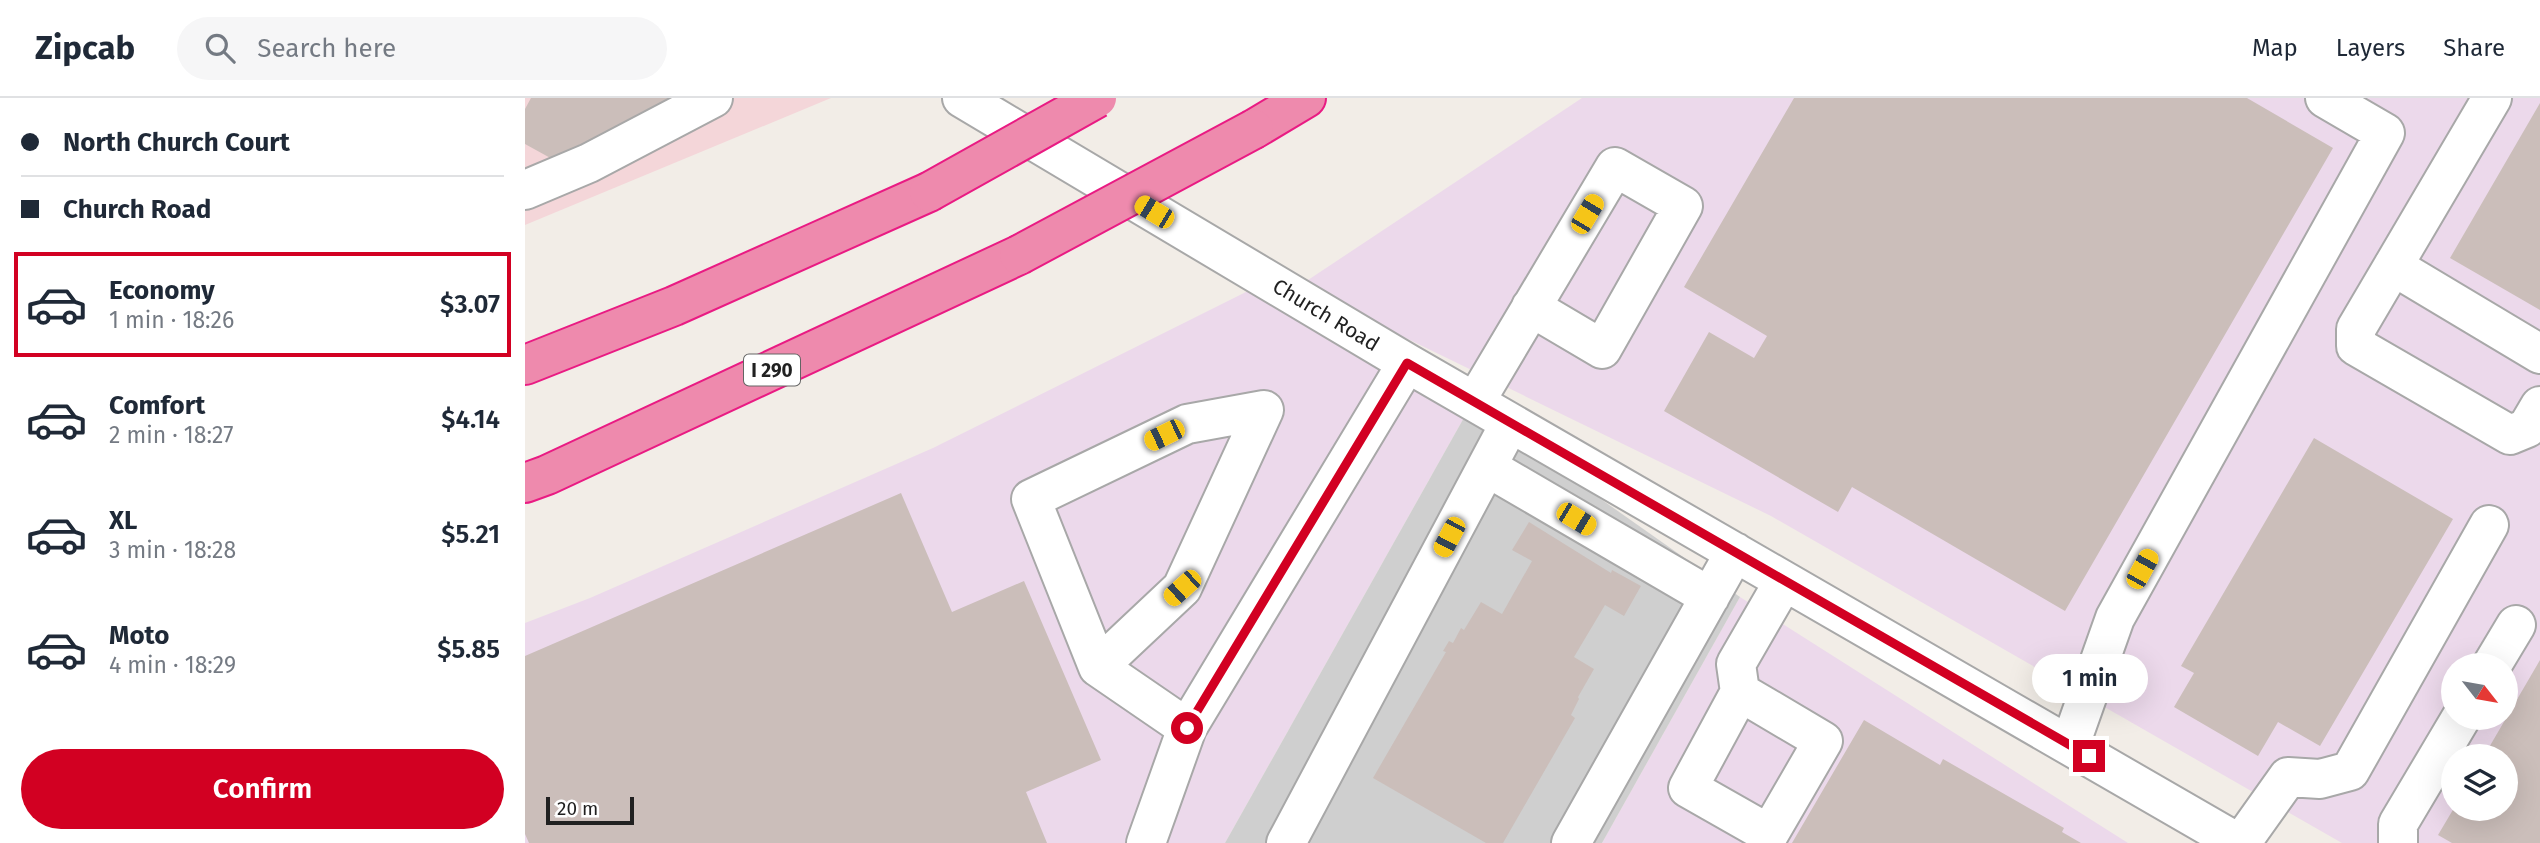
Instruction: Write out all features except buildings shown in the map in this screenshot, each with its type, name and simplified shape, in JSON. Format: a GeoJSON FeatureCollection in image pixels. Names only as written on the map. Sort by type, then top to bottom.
{"type":"FeatureCollection","features":[{"type":"Feature","properties":{"kind":"highway"},"geometry":{"type":"LineString","coordinates":[[525,365],[674,306],[929,192],[1097,98]]}},
{"type":"Feature","properties":{"kind":"highway","name":"I 290"},"geometry":{"type":"LineString","coordinates":[[525,483],[1019,255],[1254,129],[1306,98]]}},
{"type":"Feature","properties":{"kind":"street"},"geometry":{"type":"LineString","coordinates":[[525,190],[589,163],[713,98]]}},
{"type":"Feature","properties":{"kind":"street","name":"Church Road"},"geometry":{"type":"LineString","coordinates":[[962,98],[1407,363],[2070,745],[2226,840]]}},
{"type":"Feature","properties":{"kind":"street"},"geometry":{"type":"LineString","coordinates":[[2070,745],[2115,618],[2385,133],[2325,98]]}},
{"type":"Feature","properties":{"kind":"street"},"geometry":{"type":"LineString","coordinates":[[2492,98],[2356,329],[2356,346],[2510,435],[2527,428],[2540,407]]}},
{"type":"Feature","properties":{"kind":"street"},"geometry":{"type":"LineString","coordinates":[[1475,402],[1531,307],[1615,167],[1683,206],[1602,349],[1531,307]]}},
{"type":"Feature","properties":{"kind":"street"},"geometry":{"type":"LineString","coordinates":[[2393,266],[2540,354]]}},
{"type":"Feature","properties":{"kind":"street"},"geometry":{"type":"LineString","coordinates":[[1146,843],[1187,728],[1407,363]]}},
{"type":"Feature","properties":{"kind":"street"},"geometry":{"type":"LineString","coordinates":[[1098,667],[1182,588],[1264,410],[1187,424],[1031,499],[1098,667],[1187,728]]}},
{"type":"Feature","properties":{"kind":"street"},"geometry":{"type":"LineString","coordinates":[[1286,843],[1510,423]]}},
{"type":"Feature","properties":{"kind":"street"},"geometry":{"type":"LineString","coordinates":[[1487,467],[1710,597]]}},
{"type":"Feature","properties":{"kind":"street"},"geometry":{"type":"LineString","coordinates":[[2226,840],[2288,777],[2319,779],[2350,771],[2489,525]]}},
{"type":"Feature","properties":{"kind":"street"},"geometry":{"type":"LineString","coordinates":[[1571,843],[1735,552]]}},
{"type":"Feature","properties":{"kind":"street"},"geometry":{"type":"LineString","coordinates":[[1740,692],[1736,664],[1784,580]]}},
{"type":"Feature","properties":{"kind":"street"},"geometry":{"type":"LineString","coordinates":[[2499,653],[2516,625]]}},
{"type":"Feature","properties":{"kind":"street"},"geometry":{"type":"LineString","coordinates":[[2398,843],[2398,824],[2454,730]]}},
{"type":"Feature","properties":{"kind":"shaded area"},"geometry":{"type":"Polygon","coordinates":[[[525,98],[831,98],[525,225],[525,98]]]}},
{"type":"Feature","properties":{"kind":"shaded area"},"geometry":{"type":"Polygon","coordinates":[[[1582,98],[2540,98],[2540,843],[2342,843],[1771,516],[1299,286],[1582,98]]]}},
{"type":"Feature","properties":{"kind":"shaded area"},"geometry":{"type":"Polygon","coordinates":[[[1258,286],[1470,407],[1225,843],[525,843],[525,623],[590,598],[933,448],[1258,286]]]}},
{"type":"Feature","properties":{"kind":"shaded area"},"geometry":{"type":"Polygon","coordinates":[[[1470,407],[1740,597],[1602,843],[1225,843],[1470,407]]]}},
{"type":"Feature","properties":{"kind":"shaded area"},"geometry":{"type":"Polygon","coordinates":[[[1740,597],[2128,843],[1602,843],[1740,597]]]}},
{"type":"Feature","properties":{"kind":"route"},"geometry":{"type":"LineString","coordinates":[[1187,728],[1407,363],[2089,756]]}}]}
